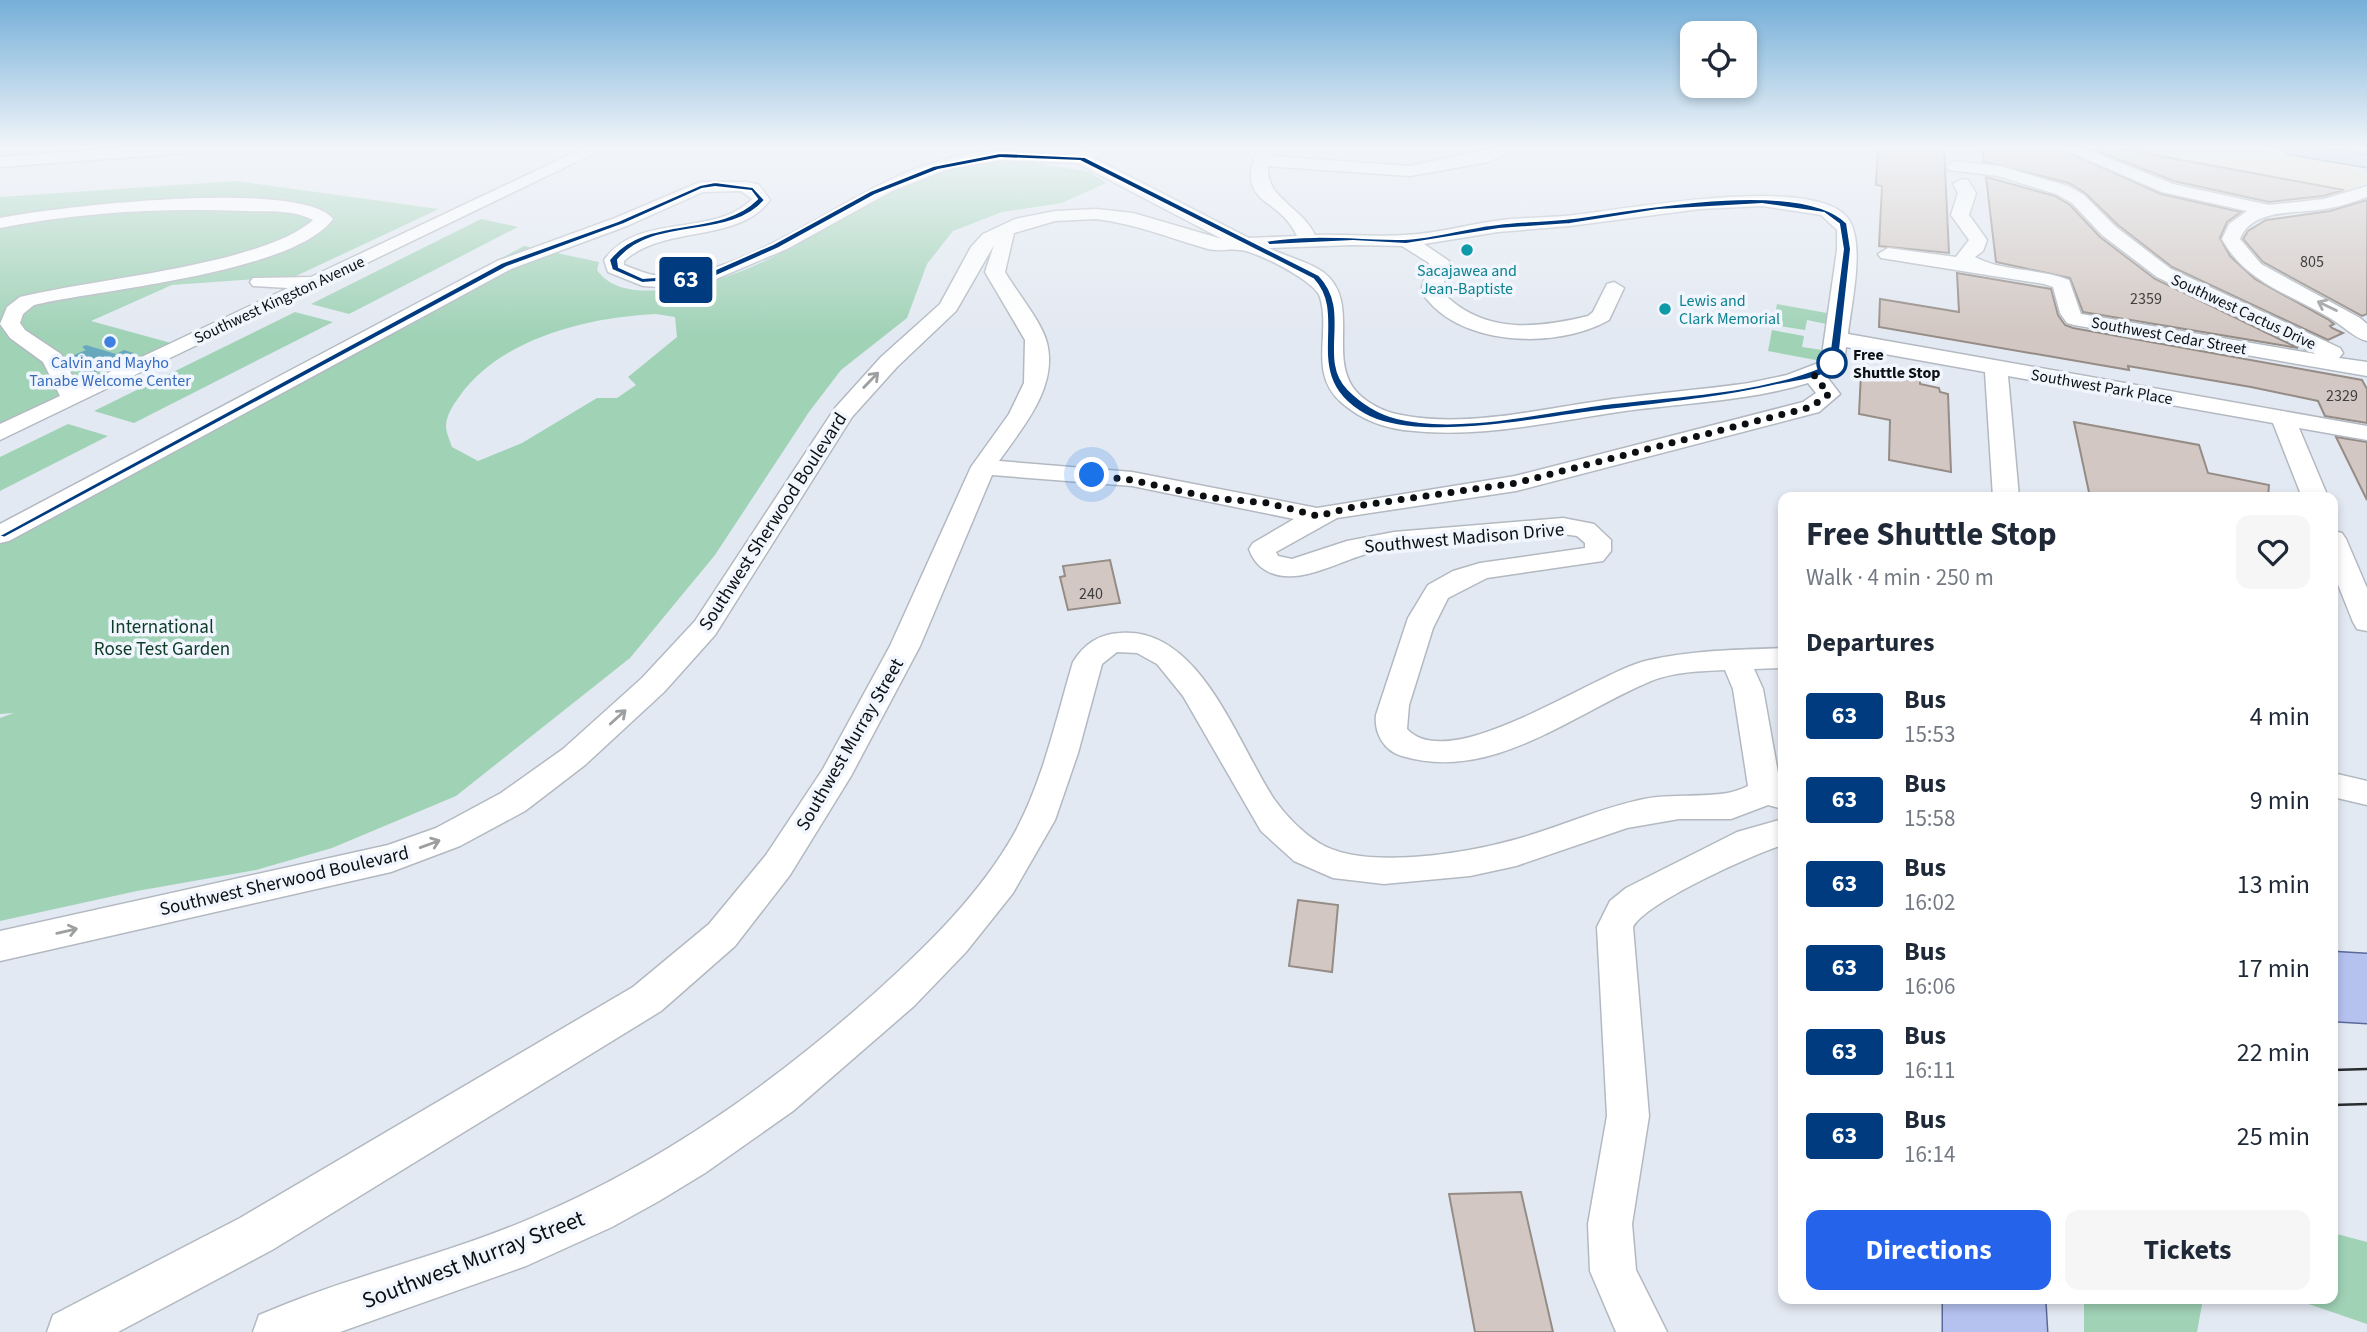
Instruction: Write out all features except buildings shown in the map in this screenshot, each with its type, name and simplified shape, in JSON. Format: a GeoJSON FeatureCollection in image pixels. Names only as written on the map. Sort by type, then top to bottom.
{"type":"FeatureCollection","features":[{"type":"Feature","properties":{"kind":"main road"},"geometry":{"type":"LineString","coordinates":[[2338,972],[2367,974]]}},
{"type":"Feature","properties":{"kind":"main road"},"geometry":{"type":"LineString","coordinates":[[2338,1002],[2367,1002]]}},
{"type":"Feature","properties":{"kind":"main road"},"geometry":{"type":"LineString","coordinates":[[1971,1304],[1972,1332]]}},
{"type":"Feature","properties":{"kind":"main road"},"geometry":{"type":"LineString","coordinates":[[2017,1304],[2018,1332]]}},
{"type":"Feature","properties":{"kind":"street"},"geometry":{"type":"LineString","coordinates":[[0,223],[70,210]]}},
{"type":"Feature","properties":{"kind":"street"},"geometry":{"type":"LineString","coordinates":[[77,395],[66,390],[52,359],[17,334],[10,323],[14,312],[27,301],[261,253],[301,238],[318,228],[324,219],[312,213],[296,210]]}},
{"type":"Feature","properties":{"kind":"street","name":"Southwest Kingston Avenue"},"geometry":{"type":"LineString","coordinates":[[0,433],[465,210]]}},
{"type":"Feature","properties":{"kind":"street"},"geometry":{"type":"LineString","coordinates":[[0,535],[504,265],[648,210]]}},
{"type":"Feature","properties":{"kind":"street"},"geometry":{"type":"LineString","coordinates":[[750,210],[732,219],[668,231],[645,239],[620,253],[614,260],[615,268],[642,281],[709,276],[776,246],[842,210]]}},
{"type":"Feature","properties":{"kind":"street"},"geometry":{"type":"LineString","coordinates":[[1192,210],[1247,243],[1309,272],[1322,282],[1332,304],[1330,349],[1334,374],[1341,388],[1358,405],[1396,421],[1425,425],[1475,424],[1736,391],[1813,374],[1832,363],[1838,339]]}},
{"type":"Feature","properties":{"kind":"street"},"geometry":{"type":"LineString","coordinates":[[1286,210],[1300,220],[1308,240]]}},
{"type":"Feature","properties":{"kind":"street","name":"Southwest Sherwood Boulevard"},"geometry":{"type":"LineString","coordinates":[[0,946],[391,858],[448,837],[513,802],[574,757],[653,685],[705,628],[843,413],[889,362],[949,307],[980,247],[1004,230],[1055,216],[1107,214],[1133,218],[1215,245],[1308,240],[1406,241],[1499,226],[1570,221],[1653,210]]}},
{"type":"Feature","properties":{"kind":"street","name":"Southwest Sherwood Boulevard"},"geometry":{"type":"LineString","coordinates":[[1821,210],[1838,218],[1846,230],[1838,339]]}},
{"type":"Feature","properties":{"kind":"street","name":"Southwest Cactus Drive"},"geometry":{"type":"LineString","coordinates":[[1962,210],[1960,215],[1978,240],[1976,247],[1966,253],[1965,258],[1981,266]]}},
{"type":"Feature","properties":{"kind":"street","name":"Southwest Cactus Drive"},"geometry":{"type":"LineString","coordinates":[[2089,210],[2109,231],[2164,273],[2202,294],[2320,346],[2359,368]]}},
{"type":"Feature","properties":{"kind":"street"},"geometry":{"type":"LineString","coordinates":[[2276,210],[2249,217],[2236,226],[2231,235],[2235,249],[2270,278],[2347,317],[2367,335]]}},
{"type":"Feature","properties":{"kind":"street","name":"Southwest Murray Street"},"geometry":{"type":"LineString","coordinates":[[70,1332],[256,1234],[647,999],[722,935],[778,865],[835,776],[905,646],[982,467],[1020,414],[1037,372],[1038,357],[1033,332],[995,272],[1006,238],[1004,230]]}},
{"type":"Feature","properties":{"kind":"street"},"geometry":{"type":"LineString","coordinates":[[1406,241],[1439,261],[1430,291],[1433,296],[1461,319],[1495,330],[1527,334],[1595,320],[1602,316],[1614,288]]}},
{"type":"Feature","properties":{"kind":"street"},"geometry":{"type":"LineString","coordinates":[[1888,254],[1981,266]]}},
{"type":"Feature","properties":{"kind":"street","name":"Southwest Cedar Street"},"geometry":{"type":"LineString","coordinates":[[1981,266],[2050,278],[2062,284],[2071,316],[2081,321],[2359,368]]}},
{"type":"Feature","properties":{"kind":"street"},"geometry":{"type":"LineString","coordinates":[[260,282],[313,282]]}},
{"type":"Feature","properties":{"kind":"street","name":"Southwest Park Place"},"geometry":{"type":"LineString","coordinates":[[1838,339],[2367,433]]}},
{"type":"Feature","properties":{"kind":"street"},"geometry":{"type":"LineString","coordinates":[[1996,367],[2006,492]]}},
{"type":"Feature","properties":{"kind":"street","name":"Southwest Madison Drive"},"geometry":{"type":"LineString","coordinates":[[1735,660],[1675,664],[1646,671],[1486,747],[1444,752],[1411,747],[1392,731],[1392,714],[1418,625],[1437,593],[1447,584],[1485,571],[1593,555],[1598,551],[1598,540],[1585,530],[1553,526],[1394,540],[1356,547],[1294,568],[1274,565],[1266,560],[1262,553],[1266,545],[1318,516],[1357,506],[1516,483],[1811,407],[1829,394],[1813,374]]}},
{"type":"Feature","properties":{"kind":"street"},"geometry":{"type":"LineString","coordinates":[[2283,418],[2313,492]]}},
{"type":"Feature","properties":{"kind":"street"},"geometry":{"type":"LineString","coordinates":[[982,467],[1132,480],[1212,498],[1268,503],[1318,516]]}},
{"type":"Feature","properties":{"kind":"street"},"geometry":{"type":"LineString","coordinates":[[2338,551],[2367,622]]}},
{"type":"Feature","properties":{"kind":"street","name":"Southwest Murray Street"},"geometry":{"type":"LineString","coordinates":[[276,1332],[489,1257],[549,1233],[605,1206],[701,1153],[788,1092],[835,1053],[948,948],[1010,869],[1028,839],[1055,780],[1088,662],[1095,651],[1108,643],[1129,642],[1165,654],[1184,676],[1264,811],[1296,845],[1326,862],[1345,867],[1421,870],[1516,853],[1623,815],[1679,806],[1721,810],[1774,795]]}},
{"type":"Feature","properties":{"kind":"street"},"geometry":{"type":"LineString","coordinates":[[1774,795],[1748,689],[1735,660],[1778,658]]}},
{"type":"Feature","properties":{"kind":"street"},"geometry":{"type":"LineString","coordinates":[[2338,786],[2367,793]]}},
{"type":"Feature","properties":{"kind":"street"},"geometry":{"type":"LineString","coordinates":[[1721,810],[1766,837]]}},
{"type":"Feature","properties":{"kind":"street"},"geometry":{"type":"LineString","coordinates":[[1644,1332],[1631,1313],[1613,1270],[1610,1224],[1628,1116],[1615,927],[1623,911],[1639,898],[1766,837]]}},
{"type":"Feature","properties":{"kind":"green space"},"geometry":{"type":"Polygon","coordinates":[[[0,210],[437,210],[296,276],[172,285],[91,321],[171,343],[0,424],[0,210]]]}},
{"type":"Feature","properties":{"kind":"green space","name":"International Rose Test Garden"},"geometry":{"type":"Polygon","coordinates":[[[856,210],[1014,210],[1002,212],[953,231],[927,264],[907,318],[841,370],[809,412],[715,555],[630,658],[456,796],[332,848],[256,870],[137,891],[0,921],[0,718],[14,713],[0,714],[0,524],[524,246],[599,262],[597,270],[617,286],[651,291],[699,284],[735,274],[801,242],[856,210]],[[656,314],[575,326],[522,346],[476,377],[459,397],[447,418],[447,434],[452,447],[478,461],[522,443],[597,398],[617,398],[636,385],[628,377],[677,337],[675,317],[656,314]]]}},
{"type":"Feature","properties":{"kind":"green space"},"geometry":{"type":"Polygon","coordinates":[[[481,219],[518,227],[349,314],[311,304],[481,219]]]}},
{"type":"Feature","properties":{"kind":"green space"},"geometry":{"type":"Polygon","coordinates":[[[1777,304],[1827,313],[1826,324],[1807,320],[1805,330],[1773,325],[1777,304]]]}},
{"type":"Feature","properties":{"kind":"green space"},"geometry":{"type":"Polygon","coordinates":[[[295,312],[333,322],[134,423],[94,411],[295,312]]]}},
{"type":"Feature","properties":{"kind":"green space"},"geometry":{"type":"Polygon","coordinates":[[[1772,330],[1804,336],[1802,347],[1822,350],[1821,361],[1768,351],[1772,330]]]}},
{"type":"Feature","properties":{"kind":"green space"},"geometry":{"type":"Polygon","coordinates":[[[68,424],[108,436],[0,491],[0,457],[68,424]]]}},
{"type":"Feature","properties":{"kind":"green space"},"geometry":{"type":"Polygon","coordinates":[[[2338,1234],[2367,1242],[2367,1324],[2309,1304],[2338,1304],[2338,1234]]]}},
{"type":"Feature","properties":{"kind":"green space"},"geometry":{"type":"Polygon","coordinates":[[[2084,1304],[2202,1304],[2197,1332],[2084,1332],[2084,1304]]]}},
{"type":"Feature","properties":{"kind":"water"},"geometry":{"type":"Polygon","coordinates":[[[86,345],[116,354],[124,350],[137,354],[91,375],[78,371],[67,358],[86,350],[82,347],[86,345]]]}},
{"type":"Feature","properties":{"kind":"tram line"},"geometry":{"type":"LineString","coordinates":[[2338,1070],[2367,1069]]}},
{"type":"Feature","properties":{"kind":"tram line"},"geometry":{"type":"LineString","coordinates":[[2338,1105],[2367,1104]]}},
{"type":"Feature","properties":{"kind":"bus line","name":"63"},"geometry":{"type":"LineString","coordinates":[[0,535],[504,265],[647,210]]}},
{"type":"Feature","properties":{"kind":"bus line","name":"63"},"geometry":{"type":"LineString","coordinates":[[751,210],[732,219],[668,231],[645,239],[620,253],[614,260],[615,268],[624,275],[642,281],[689,280],[709,276],[776,246],[842,210]]}},
{"type":"Feature","properties":{"kind":"bus line","name":"63"},"geometry":{"type":"LineString","coordinates":[[1182,210],[1309,272],[1322,282],[1332,304],[1330,349],[1334,374],[1341,388],[1367,411],[1396,421],[1425,425],[1475,424],[1736,391],[1813,374],[1827,368],[1834,359],[1838,339],[1847,236],[1843,223],[1824,210]]}},
{"type":"Feature","properties":{"kind":"bus line","name":"63"},"geometry":{"type":"LineString","coordinates":[[1269,242],[1353,239],[1406,241],[1499,226],[1570,221],[1640,210]]}},
{"type":"Feature","properties":{"kind":"place","name":"Sacajawea and Jean-Baptiste"},"geometry":{"type":"Point","coordinates":[1467,250]}},
{"type":"Feature","properties":{"kind":"place","name":"Lewis and Clark Memorial"},"geometry":{"type":"Point","coordinates":[1665,309]}},
{"type":"Feature","properties":{"kind":"place","name":"Calvin and Mayho Tanabe Welcome Center"},"geometry":{"type":"Point","coordinates":[110,342]}},
{"type":"Feature","properties":{"kind":"place","name":"Free Shuttle Stop"},"geometry":{"type":"Point","coordinates":[1832,363]}},
{"type":"Feature","properties":{"kind":"route"},"geometry":{"type":"LineString","coordinates":[[1092,475],[1132,480],[1212,498],[1268,503],[1318,516],[1357,506],[1516,483],[1811,407],[1819,404],[1829,394],[1813,374],[1832,363]]}}]}
